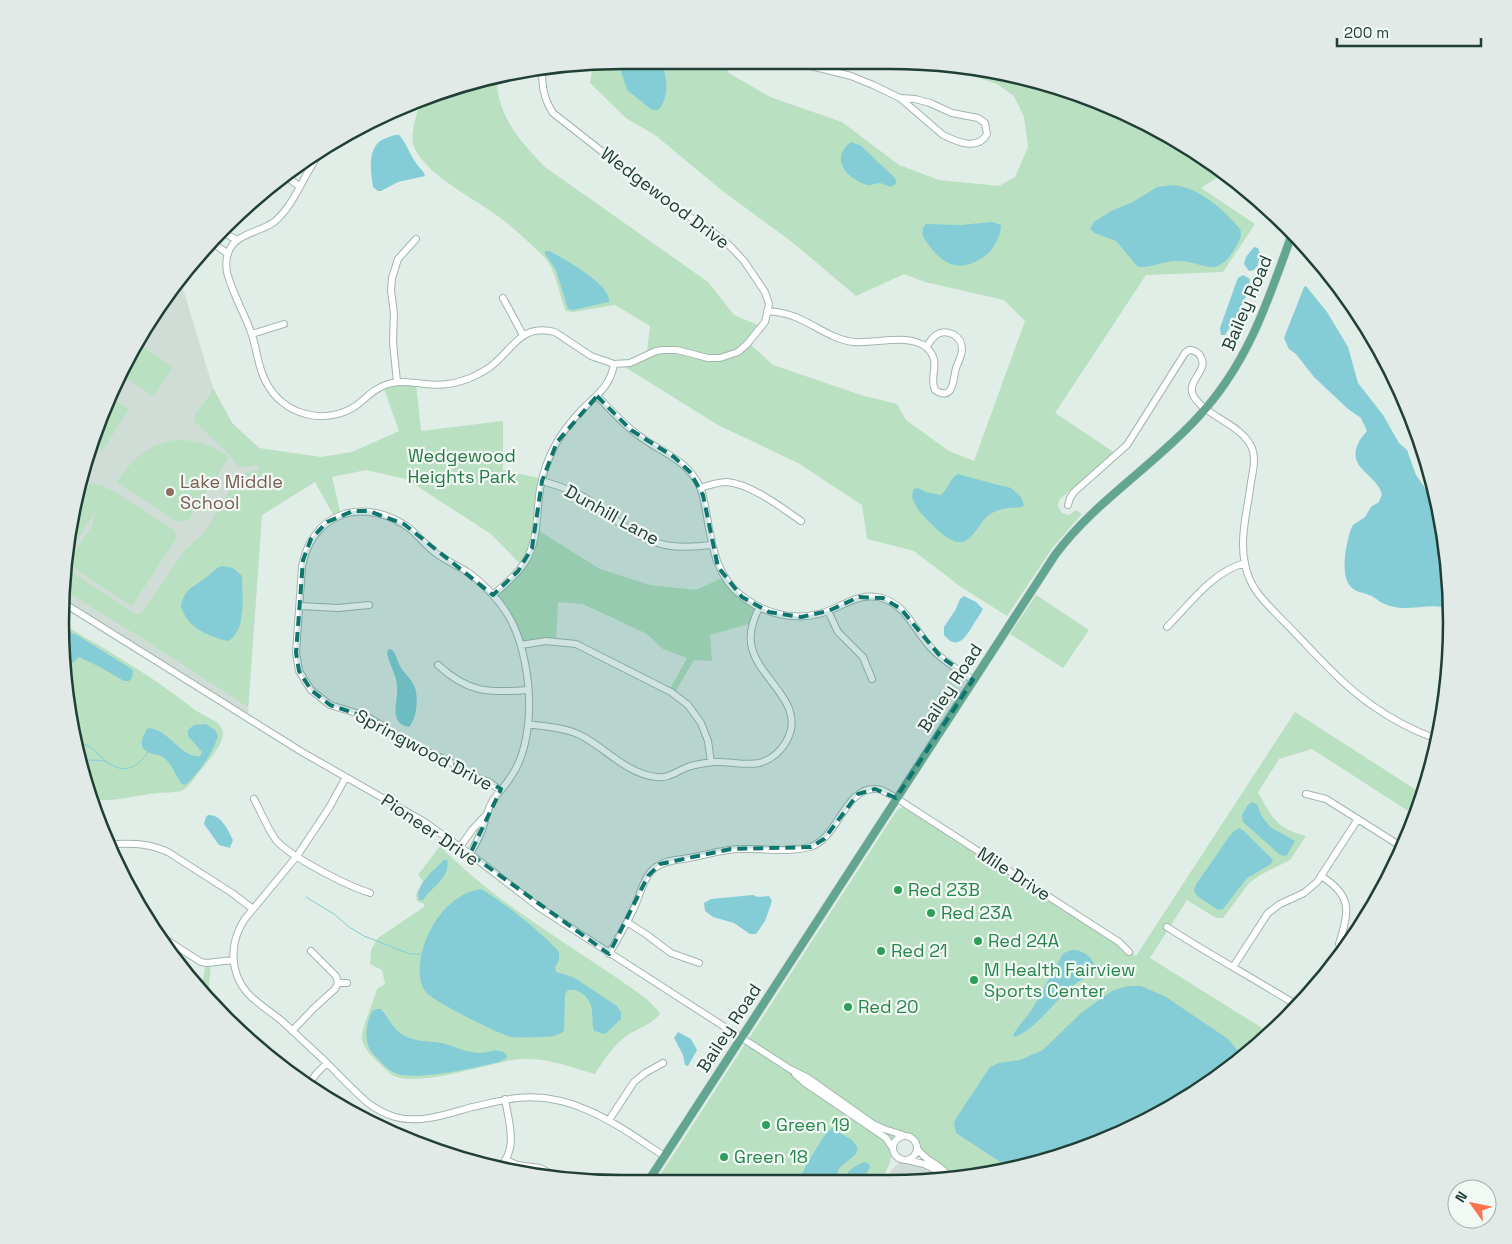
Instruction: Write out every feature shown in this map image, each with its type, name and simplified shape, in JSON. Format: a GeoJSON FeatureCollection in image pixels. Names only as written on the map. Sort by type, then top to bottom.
{"type":"FeatureCollection","features":[{"type":"Feature","properties":{"kind":"main road","name":"Bailey Road"},"geometry":{"type":"LineString","coordinates":[[652,1175],[1045,570],[1070,536],[1095,509],[1184,432],[1226,383],[1252,338],[1267,304],[1290,240]]}},
{"type":"Feature","properties":{"kind":"street"},"geometry":{"type":"LineString","coordinates":[[823,69],[851,76],[900,98],[951,139],[977,144],[987,134],[985,123],[978,118],[952,114],[930,103],[915,99],[900,98]]}},
{"type":"Feature","properties":{"kind":"street","name":"Wedgewood Drive"},"geometry":{"type":"LineString","coordinates":[[542,74],[543,93],[554,113],[665,200],[729,245],[744,261],[765,292],[769,304],[768,311]]}},
{"type":"Feature","properties":{"kind":"street"},"geometry":{"type":"LineString","coordinates":[[314,163],[286,208],[276,220],[264,228],[237,240],[228,254],[226,265],[252,334],[266,382],[279,400],[301,413],[325,416],[343,412],[358,404],[375,390],[397,382],[441,385],[468,379],[503,356],[516,340],[536,331],[549,330],[555,332],[591,356],[614,364],[630,363],[656,351],[669,350],[714,359],[732,355],[742,349],[765,322],[768,311],[800,319],[834,337],[852,342],[908,340],[919,342],[926,347],[934,362],[935,390],[942,393],[948,392],[952,388],[956,368],[962,354],[960,340],[952,334],[942,332],[935,336],[926,347]]}},
{"type":"Feature","properties":{"kind":"street"},"geometry":{"type":"LineString","coordinates":[[290,179],[299,186]]}},
{"type":"Feature","properties":{"kind":"street"},"geometry":{"type":"LineString","coordinates":[[227,235],[237,240]]}},
{"type":"Feature","properties":{"kind":"street"},"geometry":{"type":"LineString","coordinates":[[397,382],[393,343],[392,278],[398,259],[416,239]]}},
{"type":"Feature","properties":{"kind":"street"},"geometry":{"type":"LineString","coordinates":[[216,246],[228,254]]}},
{"type":"Feature","properties":{"kind":"street"},"geometry":{"type":"LineString","coordinates":[[504,298],[524,335]]}},
{"type":"Feature","properties":{"kind":"street"},"geometry":{"type":"LineString","coordinates":[[252,334],[284,324]]}},
{"type":"Feature","properties":{"kind":"street","name":"Bailey Road"},"geometry":{"type":"LineString","coordinates":[[1068,505],[1074,492],[1125,448],[1188,350],[1194,350],[1200,355],[1203,365],[1202,370],[1193,383],[1192,390],[1197,400],[1206,408]]}},
{"type":"Feature","properties":{"kind":"street"},"geometry":{"type":"LineString","coordinates":[[493,595],[522,566],[532,548],[542,481],[548,460],[563,433],[578,414],[606,386],[611,378],[614,364]]}},
{"type":"Feature","properties":{"kind":"street"},"geometry":{"type":"LineString","coordinates":[[596,396],[639,436],[682,462],[695,478],[705,504],[718,567],[729,584],[742,597],[759,608],[779,615],[790,616],[810,616],[828,611],[859,598],[875,597],[889,601],[907,615],[932,649],[948,663],[973,680]]}},
{"type":"Feature","properties":{"kind":"street"},"geometry":{"type":"LineString","coordinates":[[1206,408],[1241,433],[1248,440],[1254,453],[1254,466],[1243,545],[1245,563],[1253,585],[1263,599],[1343,682],[1390,717],[1431,736]]}},
{"type":"Feature","properties":{"kind":"street","name":"Dunhill Lane"},"geometry":{"type":"LineString","coordinates":[[542,481],[574,492],[631,530],[652,541],[680,547],[712,545]]}},
{"type":"Feature","properties":{"kind":"street"},"geometry":{"type":"LineString","coordinates":[[700,488],[720,482],[737,484],[768,499],[801,521]]}},
{"type":"Feature","properties":{"kind":"street","name":"Springwood Drive"},"geometry":{"type":"LineString","coordinates":[[470,854],[479,838],[491,803],[510,780],[517,768],[526,737],[528,690],[521,645],[508,615],[493,595],[476,578],[435,553],[404,524],[378,513],[353,511],[328,522],[316,532],[308,546],[302,567],[296,645],[297,662],[302,678],[316,696],[336,707],[366,716],[386,728],[404,743],[447,760],[471,775],[489,782],[500,790]]}},
{"type":"Feature","properties":{"kind":"street"},"geometry":{"type":"LineString","coordinates":[[1167,627],[1222,572],[1245,563]]}},
{"type":"Feature","properties":{"kind":"street"},"geometry":{"type":"LineString","coordinates":[[300,606],[338,608],[368,605]]}},
{"type":"Feature","properties":{"kind":"street","name":"Pioneer Drive"},"geometry":{"type":"LineString","coordinates":[[69,607],[302,752],[423,821],[470,854],[540,908],[609,954],[790,1069],[808,1078],[876,1126],[903,1135]]}},
{"type":"Feature","properties":{"kind":"street"},"geometry":{"type":"LineString","coordinates":[[528,724],[561,729],[578,734],[596,744],[625,766],[652,777],[666,777],[694,765],[711,762],[752,764],[768,760],[780,751],[788,739],[791,715],[786,700],[761,668],[751,646],[752,623],[759,608]]}},
{"type":"Feature","properties":{"kind":"street"},"geometry":{"type":"LineString","coordinates":[[828,611],[838,632],[862,657],[872,679]]}},
{"type":"Feature","properties":{"kind":"street"},"geometry":{"type":"LineString","coordinates":[[521,645],[546,641],[576,644],[671,692],[688,705],[702,724],[708,741],[711,762]]}},
{"type":"Feature","properties":{"kind":"street"},"geometry":{"type":"LineString","coordinates":[[438,665],[458,681],[472,688],[499,691],[528,690]]}},
{"type":"Feature","properties":{"kind":"street"},"geometry":{"type":"LineString","coordinates":[[346,776],[329,808],[297,856],[244,920],[236,936],[233,960],[238,978],[246,991],[292,1031],[368,1103],[395,1117],[415,1120],[427,1119],[505,1100],[530,1098],[556,1100],[588,1109],[609,1120],[664,1156]]}},
{"type":"Feature","properties":{"kind":"street","name":"Mile Drive"},"geometry":{"type":"LineString","coordinates":[[609,954],[627,922],[648,876],[660,864],[729,850],[791,850],[812,847],[824,839],[858,794],[875,789],[896,798],[1119,942],[1129,952]]}},
{"type":"Feature","properties":{"kind":"street"},"geometry":{"type":"LineString","coordinates":[[1306,794],[1323,797],[1396,844]]}},
{"type":"Feature","properties":{"kind":"street"},"geometry":{"type":"LineString","coordinates":[[254,799],[276,839],[286,849],[354,888],[370,893]]}},
{"type":"Feature","properties":{"kind":"street","name":"Springwood Drive"},"geometry":{"type":"LineString","coordinates":[[460,847],[486,815]]}},
{"type":"Feature","properties":{"kind":"street"},"geometry":{"type":"LineString","coordinates":[[1232,967],[1268,913],[1280,904],[1304,893],[1321,876],[1358,819]]}},
{"type":"Feature","properties":{"kind":"street"},"geometry":{"type":"LineString","coordinates":[[115,844],[136,843],[168,852],[232,893],[253,909]]}},
{"type":"Feature","properties":{"kind":"street"},"geometry":{"type":"LineString","coordinates":[[1321,876],[1338,888],[1345,900],[1346,920],[1340,943]]}},
{"type":"Feature","properties":{"kind":"street"},"geometry":{"type":"LineString","coordinates":[[627,922],[671,953],[699,963]]}},
{"type":"Feature","properties":{"kind":"street"},"geometry":{"type":"LineString","coordinates":[[1167,927],[1212,956],[1292,1002]]}},
{"type":"Feature","properties":{"kind":"street"},"geometry":{"type":"LineString","coordinates":[[172,944],[207,964],[233,960]]}},
{"type":"Feature","properties":{"kind":"street"},"geometry":{"type":"LineString","coordinates":[[311,951],[334,974],[338,983]]}},
{"type":"Feature","properties":{"kind":"street"},"geometry":{"type":"LineString","coordinates":[[292,1031],[333,991],[338,983]]}},
{"type":"Feature","properties":{"kind":"street"},"geometry":{"type":"LineString","coordinates":[[338,983],[347,983]]}},
{"type":"Feature","properties":{"kind":"street"},"geometry":{"type":"LineString","coordinates":[[312,1080],[326,1063]]}},
{"type":"Feature","properties":{"kind":"street"},"geometry":{"type":"LineString","coordinates":[[609,1120],[634,1082],[663,1063]]}},
{"type":"Feature","properties":{"kind":"street","name":"Pioneer Drive"},"geometry":{"type":"LineString","coordinates":[[790,1069],[805,1083],[884,1137],[892,1147]]}},
{"type":"Feature","properties":{"kind":"street"},"geometry":{"type":"LineString","coordinates":[[504,1162],[512,1143],[505,1100]]}},
{"type":"Feature","properties":{"kind":"street"},"geometry":{"type":"LineString","coordinates":[[943,1173],[919,1163],[897,1158],[892,1147],[896,1138],[908,1135],[914,1138],[917,1148],[923,1156],[941,1167],[946,1172]]}},
{"type":"Feature","properties":{"kind":"street"},"geometry":{"type":"LineString","coordinates":[[908,1160],[914,1155],[917,1148]]}},
{"type":"Feature","properties":{"kind":"street"},"geometry":{"type":"LineString","coordinates":[[506,1160],[516,1165],[544,1170]]}},
{"type":"Feature","properties":{"kind":"highlighted area"},"geometry":{"type":"Polygon","coordinates":[[[597,396],[631,430],[674,457],[690,472],[703,495],[718,567],[742,597],[769,612],[801,617],[828,611],[859,597],[883,598],[901,609],[940,656],[973,680],[896,798],[875,789],[858,794],[824,839],[811,847],[731,849],[660,864],[648,876],[609,954],[470,854],[501,789],[447,760],[410,746],[374,720],[330,705],[311,690],[299,671],[296,653],[303,560],[311,539],[327,522],[353,511],[369,511],[404,524],[493,595],[518,571],[532,548],[542,481],[557,442],[597,396]]]}},
{"type":"Feature","properties":{"kind":"shaded area","name":"Lake Middle School"},"geometry":{"type":"Polygon","coordinates":[[[182,286],[213,388],[232,423],[259,448],[262,515],[248,714],[70,602],[73,550],[79,514],[98,444],[126,377],[143,345],[182,286]]]}},
{"type":"Feature","properties":{"kind":"shaded area"},"geometry":{"type":"Polygon","coordinates":[[[905,1160],[939,1173],[888,1175],[897,1164],[905,1160]]]}},
{"type":"Feature","properties":{"kind":"green space"},"geometry":{"type":"Polygon","coordinates":[[[729,69],[727,72],[770,97],[842,122],[899,165],[939,180],[999,186],[1015,177],[1028,147],[1024,117],[1014,96],[997,84],[967,74],[998,79],[1068,98],[1135,126],[1167,143],[1218,177],[1201,188],[1255,224],[1223,272],[1146,275],[1055,413],[1115,453],[1059,500],[1058,506],[1062,513],[1069,515],[1076,510],[1082,514],[1053,547],[1007,616],[961,587],[914,551],[867,539],[862,505],[798,463],[718,425],[625,367],[662,353],[675,353],[717,361],[739,354],[751,345],[773,365],[861,395],[897,404],[906,420],[949,451],[974,461],[1025,321],[1004,300],[925,282],[904,274],[856,296],[792,242],[720,189],[655,135],[626,118],[590,83],[592,70],[729,69]]]}},
{"type":"Feature","properties":{"kind":"green space"},"geometry":{"type":"Polygon","coordinates":[[[498,83],[500,102],[511,126],[527,148],[545,167],[708,282],[734,315],[758,325],[746,342],[724,354],[710,356],[678,348],[647,352],[650,326],[615,305],[573,312],[566,311],[555,277],[545,258],[505,222],[440,177],[421,158],[414,147],[412,137],[419,107],[444,98],[498,83]]]}},
{"type":"Feature","properties":{"kind":"green space"},"geometry":{"type":"Polygon","coordinates":[[[142,347],[173,367],[154,396],[125,378],[142,347]]]}},
{"type":"Feature","properties":{"kind":"green space","name":"Wedgewood Heights Park"},"geometry":{"type":"Polygon","coordinates":[[[416,383],[421,431],[503,421],[503,470],[543,479],[536,529],[600,569],[650,585],[696,590],[724,577],[759,608],[752,623],[710,635],[712,661],[694,660],[674,694],[669,691],[687,658],[663,649],[647,634],[583,604],[558,602],[556,641],[521,645],[517,634],[493,595],[522,566],[491,534],[406,479],[366,470],[332,477],[341,515],[335,518],[315,482],[262,515],[248,707],[70,593],[71,572],[135,614],[142,613],[185,550],[204,533],[235,481],[243,474],[259,469],[259,465],[239,467],[225,450],[195,422],[196,414],[207,400],[213,388],[232,423],[259,448],[321,457],[352,452],[399,431],[383,386],[416,383]]]}},
{"type":"Feature","properties":{"kind":"green space"},"geometry":{"type":"Polygon","coordinates":[[[115,401],[129,409],[103,450],[99,448],[92,464],[115,401]]]}},
{"type":"Feature","properties":{"kind":"green space"},"geometry":{"type":"Polygon","coordinates":[[[176,440],[204,444],[229,457],[189,519],[178,522],[117,482],[135,459],[149,449],[176,440]]]}},
{"type":"Feature","properties":{"kind":"green space"},"geometry":{"type":"Polygon","coordinates":[[[89,483],[105,486],[108,491],[110,489],[174,530],[176,539],[132,606],[72,567],[73,556],[92,526],[98,507],[74,545],[86,487],[89,483]]]}},
{"type":"Feature","properties":{"kind":"green space"},"geometry":{"type":"Polygon","coordinates":[[[1036,595],[1089,630],[1063,668],[1010,634],[1036,595]]]}},
{"type":"Feature","properties":{"kind":"green space"},"geometry":{"type":"Polygon","coordinates":[[[69,628],[134,667],[195,710],[212,719],[220,726],[223,734],[217,749],[210,759],[191,783],[181,791],[98,800],[79,730],[73,694],[69,628]]]}},
{"type":"Feature","properties":{"kind":"green space","name":"M Health Fairview Sports Center"},"geometry":{"type":"Polygon","coordinates":[[[1295,712],[1417,790],[1409,812],[1312,749],[1279,759],[1258,792],[1276,821],[1296,833],[1306,836],[1290,860],[1260,875],[1249,883],[1223,918],[1216,918],[1187,900],[1150,958],[1264,1029],[1227,1061],[1197,1082],[1135,1118],[1068,1146],[998,1165],[962,1171],[945,1172],[926,1159],[913,1139],[905,1135],[898,1137],[893,1143],[890,1162],[884,1175],[660,1175],[897,810],[907,805],[1136,956],[1295,712]]]}},
{"type":"Feature","properties":{"kind":"green space"},"geometry":{"type":"Polygon","coordinates":[[[440,846],[488,889],[540,927],[647,999],[660,1013],[657,1017],[620,1041],[608,1054],[595,1074],[558,1063],[520,1059],[436,1077],[418,1079],[392,1075],[371,1055],[362,1040],[363,1030],[377,989],[385,984],[382,970],[370,964],[371,950],[378,938],[424,907],[424,904],[417,901],[416,894],[423,881],[418,875],[440,846]]]}},
{"type":"Feature","properties":{"kind":"green space"},"geometry":{"type":"Polygon","coordinates":[[[206,963],[211,963],[209,990],[202,982],[206,963]]]}},
{"type":"Feature","properties":{"kind":"water"},"geometry":{"type":"Polygon","coordinates":[[[620,69],[663,69],[666,79],[666,93],[658,110],[652,110],[627,90],[620,69]]]}},
{"type":"Feature","properties":{"kind":"water"},"geometry":{"type":"Polygon","coordinates":[[[399,135],[425,176],[398,182],[378,191],[373,187],[372,154],[379,142],[399,135]]]}},
{"type":"Feature","properties":{"kind":"water"},"geometry":{"type":"Polygon","coordinates":[[[852,142],[861,146],[893,176],[896,184],[891,187],[880,183],[868,185],[850,175],[843,167],[841,158],[844,148],[852,142]]]}},
{"type":"Feature","properties":{"kind":"water"},"geometry":{"type":"Polygon","coordinates":[[[1173,185],[1202,195],[1226,214],[1240,229],[1241,235],[1234,250],[1220,265],[1208,267],[1176,261],[1138,267],[1116,241],[1095,233],[1090,229],[1094,222],[1111,211],[1133,202],[1157,187],[1173,185]]]}},
{"type":"Feature","properties":{"kind":"water"},"geometry":{"type":"Polygon","coordinates":[[[992,222],[1001,225],[995,244],[986,255],[968,265],[961,266],[948,263],[924,239],[923,228],[926,224],[960,225],[992,222]]]}},
{"type":"Feature","properties":{"kind":"water"},"geometry":{"type":"Polygon","coordinates":[[[1254,247],[1258,248],[1260,253],[1258,265],[1254,270],[1249,271],[1244,264],[1246,257],[1254,247]]]}},
{"type":"Feature","properties":{"kind":"water"},"geometry":{"type":"Polygon","coordinates":[[[545,251],[549,251],[565,260],[595,280],[608,295],[609,302],[573,310],[568,309],[556,270],[545,254],[545,251]]]}},
{"type":"Feature","properties":{"kind":"water"},"geometry":{"type":"Polygon","coordinates":[[[1243,275],[1250,279],[1247,293],[1233,323],[1225,335],[1221,335],[1220,328],[1236,283],[1238,278],[1243,275]]]}},
{"type":"Feature","properties":{"kind":"water"},"geometry":{"type":"Polygon","coordinates":[[[1306,286],[1327,312],[1348,347],[1358,383],[1383,415],[1399,443],[1407,450],[1416,475],[1427,490],[1439,550],[1443,607],[1400,608],[1392,606],[1370,595],[1356,591],[1348,583],[1345,560],[1351,529],[1353,525],[1365,517],[1371,507],[1379,502],[1382,494],[1373,480],[1358,464],[1356,457],[1356,449],[1367,431],[1361,418],[1348,409],[1314,377],[1296,354],[1289,349],[1284,338],[1306,286]]]}},
{"type":"Feature","properties":{"kind":"water"},"geometry":{"type":"Polygon","coordinates":[[[958,474],[1011,488],[1021,497],[1024,505],[1022,507],[1001,510],[989,515],[968,539],[956,542],[939,531],[921,513],[915,505],[912,495],[914,489],[918,488],[941,495],[958,474]]]}},
{"type":"Feature","properties":{"kind":"water"},"geometry":{"type":"Polygon","coordinates":[[[222,566],[233,568],[242,576],[243,602],[241,621],[234,636],[228,641],[213,637],[199,630],[188,620],[181,606],[185,595],[191,588],[222,566]]]}},
{"type":"Feature","properties":{"kind":"water"},"geometry":{"type":"Polygon","coordinates":[[[964,596],[976,602],[983,609],[963,639],[953,642],[944,635],[944,627],[960,599],[964,596]]]}},
{"type":"Feature","properties":{"kind":"water"},"geometry":{"type":"Polygon","coordinates":[[[69,632],[130,668],[133,671],[132,678],[129,681],[124,681],[79,657],[72,663],[71,676],[69,632]]]}},
{"type":"Feature","properties":{"kind":"water"},"geometry":{"type":"Polygon","coordinates":[[[391,649],[416,690],[417,701],[414,719],[409,727],[402,725],[396,716],[397,685],[387,654],[388,650],[391,649]]]}},
{"type":"Feature","properties":{"kind":"water"},"geometry":{"type":"Polygon","coordinates":[[[206,724],[215,730],[218,736],[205,762],[185,785],[182,784],[166,760],[161,756],[148,752],[143,747],[143,737],[148,728],[162,733],[187,753],[193,756],[200,756],[202,752],[188,736],[188,730],[194,725],[206,724]]]}},
{"type":"Feature","properties":{"kind":"water"},"geometry":{"type":"Polygon","coordinates":[[[1252,802],[1257,804],[1261,815],[1270,827],[1295,841],[1287,855],[1279,854],[1243,822],[1242,815],[1247,806],[1252,802]]]}},
{"type":"Feature","properties":{"kind":"water"},"geometry":{"type":"Polygon","coordinates":[[[208,815],[217,817],[226,827],[233,840],[230,848],[219,845],[204,824],[208,815]]]}},
{"type":"Feature","properties":{"kind":"water"},"geometry":{"type":"Polygon","coordinates":[[[1239,828],[1273,860],[1271,864],[1247,878],[1223,909],[1218,910],[1196,895],[1194,890],[1229,837],[1239,828]]]}},
{"type":"Feature","properties":{"kind":"water"},"geometry":{"type":"Polygon","coordinates":[[[444,860],[447,860],[446,872],[440,882],[423,900],[419,900],[418,895],[422,884],[444,860]]]}},
{"type":"Feature","properties":{"kind":"water"},"geometry":{"type":"Polygon","coordinates":[[[481,889],[522,918],[559,952],[559,960],[555,967],[556,972],[573,977],[617,1006],[621,1013],[621,1019],[605,1034],[594,1031],[592,1009],[589,1000],[578,991],[568,990],[565,994],[564,1031],[551,1036],[512,1037],[468,1018],[427,993],[421,983],[420,976],[422,952],[426,939],[439,916],[448,906],[469,892],[481,889]]]}},
{"type":"Feature","properties":{"kind":"water"},"geometry":{"type":"Polygon","coordinates":[[[753,895],[758,897],[769,896],[772,901],[765,921],[756,934],[750,934],[734,923],[713,917],[705,911],[704,903],[711,899],[753,895]]]}},
{"type":"Feature","properties":{"kind":"water"},"geometry":{"type":"Polygon","coordinates":[[[1072,950],[1080,951],[1087,955],[1094,964],[1093,970],[1071,987],[1029,1029],[1014,1037],[1014,1033],[1033,1008],[1061,957],[1064,953],[1072,950]]]}},
{"type":"Feature","properties":{"kind":"water"},"geometry":{"type":"Polygon","coordinates":[[[1128,986],[1141,986],[1166,997],[1228,1039],[1238,1052],[1167,1101],[1102,1133],[1068,1146],[1003,1164],[956,1133],[955,1120],[990,1067],[999,1063],[1020,1060],[1043,1050],[1080,1014],[1114,990],[1128,986]]]}},
{"type":"Feature","properties":{"kind":"water"},"geometry":{"type":"Polygon","coordinates":[[[381,1009],[397,1031],[410,1038],[442,1043],[475,1053],[499,1051],[506,1054],[507,1058],[499,1062],[429,1075],[402,1075],[393,1072],[373,1054],[368,1044],[366,1033],[368,1022],[372,1011],[381,1009]]]}},
{"type":"Feature","properties":{"kind":"water"},"geometry":{"type":"Polygon","coordinates":[[[678,1032],[691,1039],[697,1050],[688,1066],[685,1065],[683,1055],[674,1038],[678,1032]]]}},
{"type":"Feature","properties":{"kind":"water"},"geometry":{"type":"Polygon","coordinates":[[[832,1128],[852,1140],[858,1148],[856,1154],[839,1168],[837,1175],[802,1175],[819,1144],[832,1128]]]}},
{"type":"Feature","properties":{"kind":"water"},"geometry":{"type":"Polygon","coordinates":[[[864,1162],[869,1164],[870,1167],[866,1175],[847,1175],[856,1165],[864,1162]]]}},
{"type":"Feature","properties":{"kind":"waterway"},"geometry":{"type":"LineString","coordinates":[[83,744],[89,746],[106,761]]}},
{"type":"Feature","properties":{"kind":"waterway"},"geometry":{"type":"LineString","coordinates":[[87,760],[104,761],[124,769],[140,762],[148,752]]}},
{"type":"Feature","properties":{"kind":"waterway"},"geometry":{"type":"LineString","coordinates":[[306,897],[334,914],[349,927],[364,936],[410,954],[421,954]]}},
{"type":"Feature","properties":{"kind":"place","name":"Lake Middle School"},"geometry":{"type":"Point","coordinates":[170,492]}},
{"type":"Feature","properties":{"kind":"place","name":"Red 23B"},"geometry":{"type":"Point","coordinates":[898,890]}},
{"type":"Feature","properties":{"kind":"place","name":"Red 23A"},"geometry":{"type":"Point","coordinates":[931,913]}},
{"type":"Feature","properties":{"kind":"place","name":"Red 24A"},"geometry":{"type":"Point","coordinates":[978,941]}},
{"type":"Feature","properties":{"kind":"place","name":"Red 21"},"geometry":{"type":"Point","coordinates":[881,951]}},
{"type":"Feature","properties":{"kind":"place","name":"M Health Fairview Sports Center"},"geometry":{"type":"Point","coordinates":[974,980]}},
{"type":"Feature","properties":{"kind":"place","name":"Red 20"},"geometry":{"type":"Point","coordinates":[848,1007]}},
{"type":"Feature","properties":{"kind":"place","name":"Green 19"},"geometry":{"type":"Point","coordinates":[766,1125]}},
{"type":"Feature","properties":{"kind":"place","name":"Green 18"},"geometry":{"type":"Point","coordinates":[724,1157]}}]}
